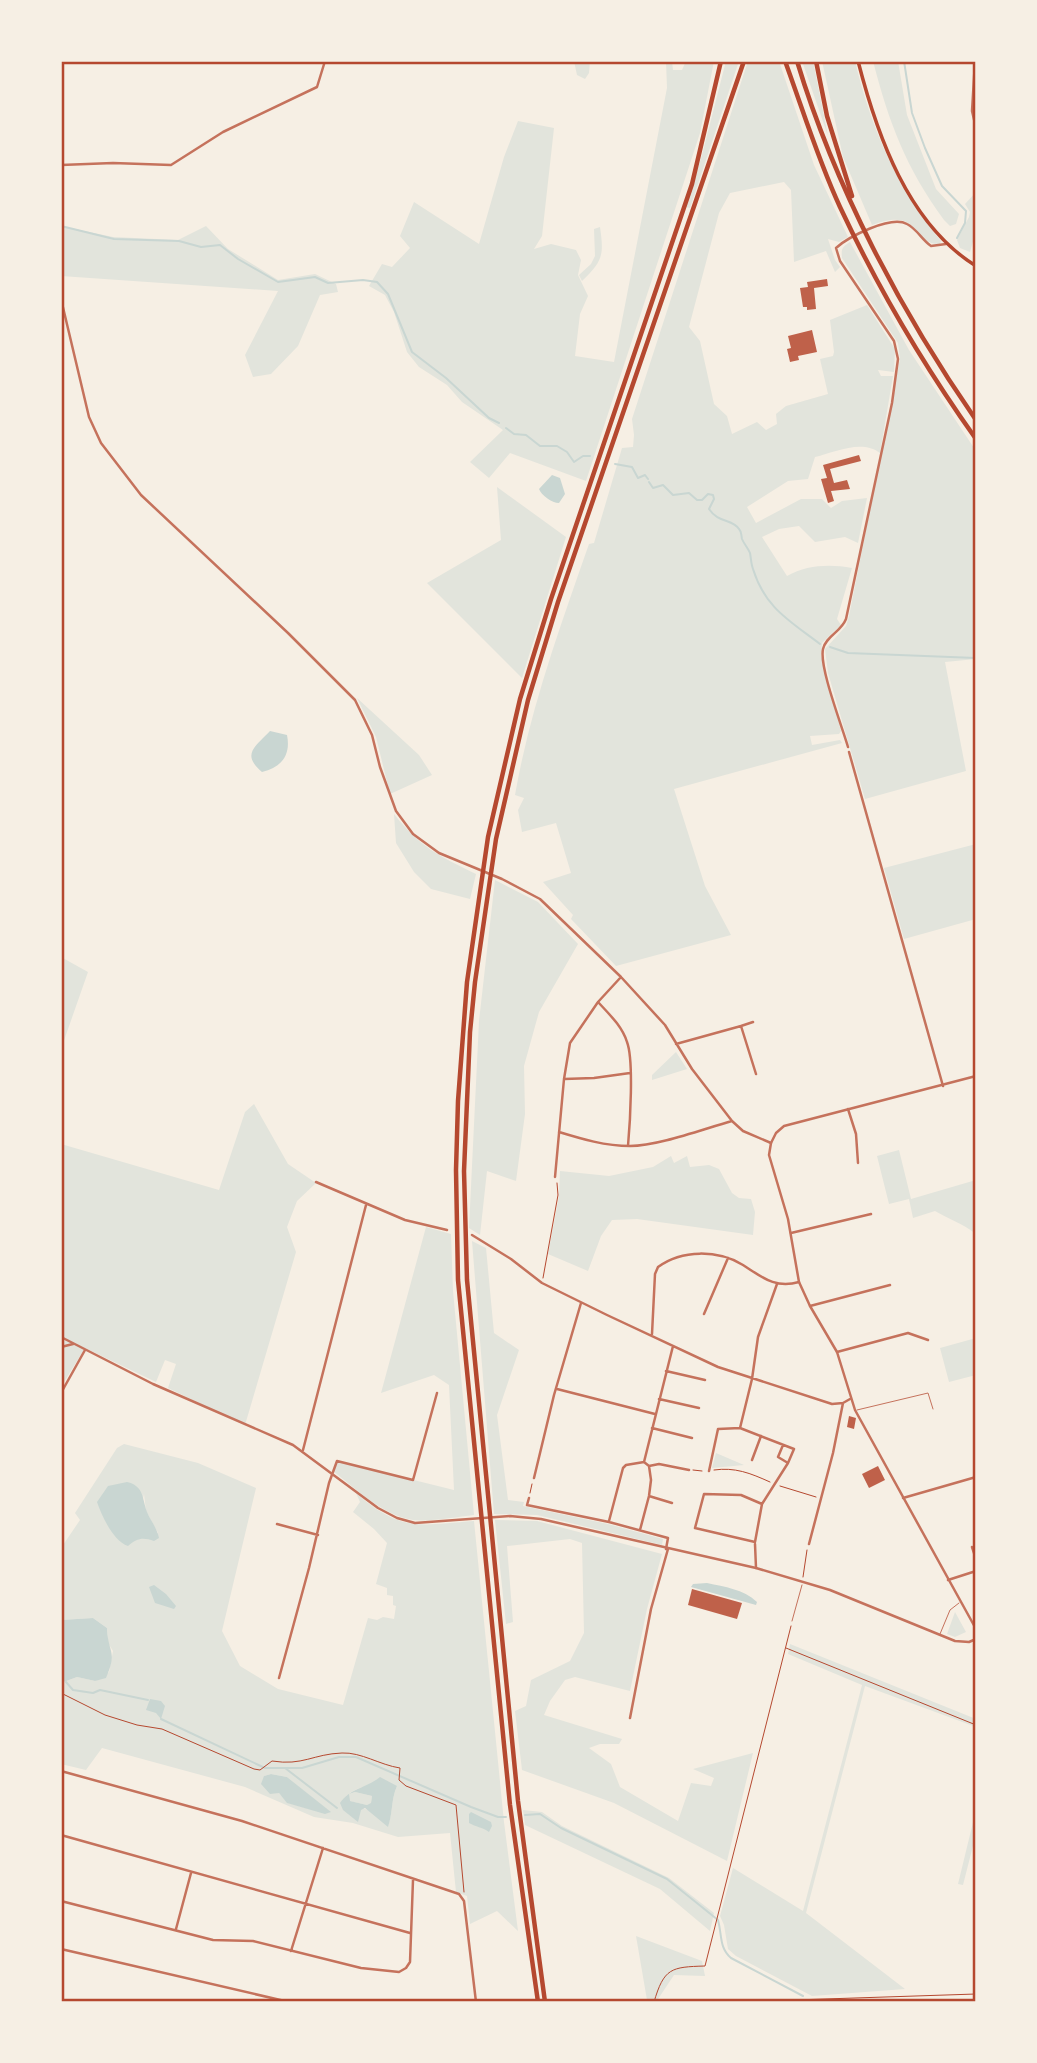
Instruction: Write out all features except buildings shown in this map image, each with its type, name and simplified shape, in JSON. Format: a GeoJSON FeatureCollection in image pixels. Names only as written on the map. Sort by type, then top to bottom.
{"type":"FeatureCollection","features":[{"type":"Feature","properties":{"kind":"highway"},"geometry":{"type":"LineString","coordinates":[[538,2002],[510,1805],[458,1270],[458,1101],[467,982],[488,837],[520,699],[551,599],[692,184],[721,61]]}},
{"type":"Feature","properties":{"kind":"highway"},"geometry":{"type":"LineString","coordinates":[[545,2002],[516,1789],[467,1280],[464,1171],[469,1044],[475,982],[496,839],[528,700],[558,602],[744,61]]}},
{"type":"Feature","properties":{"kind":"highway"},"geometry":{"type":"LineString","coordinates":[[786,61],[840,206],[880,287],[929,371],[976,439]]}},
{"type":"Feature","properties":{"kind":"highway"},"geometry":{"type":"LineString","coordinates":[[797,61],[832,160],[897,293],[976,420]]}},
{"type":"Feature","properties":{"kind":"highway"},"geometry":{"type":"LineString","coordinates":[[816,61],[827,116],[861,220]]}},
{"type":"Feature","properties":{"kind":"main road"},"geometry":{"type":"LineString","coordinates":[[858,61],[870,104],[890,157],[917,205],[946,244],[976,266]]}},
{"type":"Feature","properties":{"kind":"street"},"geometry":{"type":"LineString","coordinates":[[61,164],[171,165],[223,132],[317,87],[325,61]]}},
{"type":"Feature","properties":{"kind":"street"},"geometry":{"type":"LineString","coordinates":[[975,61],[972,111],[976,128]]}},
{"type":"Feature","properties":{"kind":"street"},"geometry":{"type":"LineString","coordinates":[[848,747],[824,666],[823,649],[827,640],[842,627],[846,619],[892,403],[898,359],[894,341],[838,256],[836,248],[883,223],[903,222],[931,246],[946,244]]}},
{"type":"Feature","properties":{"kind":"street"},"geometry":{"type":"LineString","coordinates":[[61,299],[89,417],[101,443],[141,495],[355,700],[372,735],[396,811],[413,834],[439,853],[502,878],[540,899],[621,977],[665,1025],[699,1078],[732,1121],[743,1131],[771,1143]]}},
{"type":"Feature","properties":{"kind":"street"},"geometry":{"type":"LineString","coordinates":[[849,752],[943,1086]]}},
{"type":"Feature","properties":{"kind":"street"},"geometry":{"type":"LineString","coordinates":[[555,1177],[570,1043],[598,1002],[621,977]]}},
{"type":"Feature","properties":{"kind":"street"},"geometry":{"type":"LineString","coordinates":[[598,1002],[619,1026],[628,1042],[628,1146]]}},
{"type":"Feature","properties":{"kind":"street"},"geometry":{"type":"LineString","coordinates":[[676,1044],[753,1022]]}},
{"type":"Feature","properties":{"kind":"street"},"geometry":{"type":"LineString","coordinates":[[741,1026],[756,1074]]}},
{"type":"Feature","properties":{"kind":"street"},"geometry":{"type":"LineString","coordinates":[[564,1079],[594,1079],[630,1073]]}},
{"type":"Feature","properties":{"kind":"street"},"geometry":{"type":"LineString","coordinates":[[976,1076],[784,1126],[776,1133],[771,1143],[771,1167],[784,1204],[799,1282],[836,1352],[855,1410],[976,1629]]}},
{"type":"Feature","properties":{"kind":"street"},"geometry":{"type":"LineString","coordinates":[[848,1109],[856,1134],[858,1163]]}},
{"type":"Feature","properties":{"kind":"street"},"geometry":{"type":"LineString","coordinates":[[559,1132],[592,1142],[628,1146],[652,1144],[732,1121]]}},
{"type":"Feature","properties":{"kind":"street"},"geometry":{"type":"LineString","coordinates":[[316,1182],[405,1220],[447,1230]]}},
{"type":"Feature","properties":{"kind":"street"},"geometry":{"type":"LineString","coordinates":[[303,1450],[366,1205]]}},
{"type":"Feature","properties":{"kind":"street"},"geometry":{"type":"LineString","coordinates":[[790,1233],[871,1214]]}},
{"type":"Feature","properties":{"kind":"street"},"geometry":{"type":"LineString","coordinates":[[472,1235],[511,1259],[542,1283],[718,1367],[832,1404],[850,1399]]}},
{"type":"Feature","properties":{"kind":"street"},"geometry":{"type":"LineString","coordinates":[[652,1334],[655,1274],[658,1267],[673,1258],[710,1254],[728,1258],[743,1265],[758,1277],[777,1284],[799,1282]]}},
{"type":"Feature","properties":{"kind":"street"},"geometry":{"type":"LineString","coordinates":[[704,1314],[728,1258]]}},
{"type":"Feature","properties":{"kind":"street"},"geometry":{"type":"LineString","coordinates":[[740,1428],[752,1379],[758,1337],[777,1284]]}},
{"type":"Feature","properties":{"kind":"street"},"geometry":{"type":"LineString","coordinates":[[810,1306],[890,1285]]}},
{"type":"Feature","properties":{"kind":"street"},"geometry":{"type":"LineString","coordinates":[[534,1478],[581,1303]]}},
{"type":"Feature","properties":{"kind":"street"},"geometry":{"type":"LineString","coordinates":[[836,1352],[908,1333],[928,1340]]}},
{"type":"Feature","properties":{"kind":"street"},"geometry":{"type":"LineString","coordinates":[[61,1336],[160,1387],[303,1450],[378,1508],[405,1521],[415,1523],[498,1516],[536,1518],[756,1568],[830,1590],[939,1635],[962,1642],[976,1639]]}},
{"type":"Feature","properties":{"kind":"street"},"geometry":{"type":"LineString","coordinates":[[61,1348],[72,1344]]}},
{"type":"Feature","properties":{"kind":"street"},"geometry":{"type":"LineString","coordinates":[[644,1462],[673,1346]]}},
{"type":"Feature","properties":{"kind":"street"},"geometry":{"type":"LineString","coordinates":[[61,1393],[85,1350]]}},
{"type":"Feature","properties":{"kind":"street"},"geometry":{"type":"LineString","coordinates":[[666,1371],[705,1380]]}},
{"type":"Feature","properties":{"kind":"street"},"geometry":{"type":"LineString","coordinates":[[557,1389],[655,1414]]}},
{"type":"Feature","properties":{"kind":"street"},"geometry":{"type":"LineString","coordinates":[[279,1678],[337,1461],[413,1480],[438,1393]]}},
{"type":"Feature","properties":{"kind":"street"},"geometry":{"type":"LineString","coordinates":[[659,1399],[699,1408]]}},
{"type":"Feature","properties":{"kind":"street"},"geometry":{"type":"LineString","coordinates":[[808,1544],[822,1498],[843,1403]]}},
{"type":"Feature","properties":{"kind":"street"},"geometry":{"type":"LineString","coordinates":[[652,1427],[692,1438]]}},
{"type":"Feature","properties":{"kind":"street"},"geometry":{"type":"LineString","coordinates":[[709,1471],[718,1429],[740,1428],[794,1449],[776,1485],[762,1504],[755,1542],[756,1568]]}},
{"type":"Feature","properties":{"kind":"street"},"geometry":{"type":"LineString","coordinates":[[752,1460],[761,1436]]}},
{"type":"Feature","properties":{"kind":"street"},"geometry":{"type":"LineString","coordinates":[[783,1445],[778,1457],[788,1463]]}},
{"type":"Feature","properties":{"kind":"street"},"geometry":{"type":"LineString","coordinates":[[609,1522],[623,1468],[644,1462],[649,1466],[651,1480],[640,1530]]}},
{"type":"Feature","properties":{"kind":"street"},"geometry":{"type":"LineString","coordinates":[[649,1466],[659,1464],[689,1470]]}},
{"type":"Feature","properties":{"kind":"street"},"geometry":{"type":"LineString","coordinates":[[903,1497],[976,1476]]}},
{"type":"Feature","properties":{"kind":"street"},"geometry":{"type":"LineString","coordinates":[[755,1542],[695,1528],[704,1494],[741,1495],[762,1504]]}},
{"type":"Feature","properties":{"kind":"street"},"geometry":{"type":"LineString","coordinates":[[649,1496],[673,1503]]}},
{"type":"Feature","properties":{"kind":"street"},"geometry":{"type":"LineString","coordinates":[[529,1498],[527,1505],[609,1522],[668,1538],[630,1718]]}},
{"type":"Feature","properties":{"kind":"street"},"geometry":{"type":"LineString","coordinates":[[277,1524],[318,1535]]}},
{"type":"Feature","properties":{"kind":"street"},"geometry":{"type":"LineString","coordinates":[[972,1548],[976,1559]]}},
{"type":"Feature","properties":{"kind":"street"},"geometry":{"type":"LineString","coordinates":[[948,1580],[976,1571]]}},
{"type":"Feature","properties":{"kind":"street"},"geometry":{"type":"LineString","coordinates":[[61,1771],[242,1821],[463,1897],[476,2002]]}},
{"type":"Feature","properties":{"kind":"street"},"geometry":{"type":"LineString","coordinates":[[61,1835],[410,1933]]}},
{"type":"Feature","properties":{"kind":"street"},"geometry":{"type":"LineString","coordinates":[[291,1951],[323,1848]]}},
{"type":"Feature","properties":{"kind":"street"},"geometry":{"type":"LineString","coordinates":[[176,1929],[191,1873]]}},
{"type":"Feature","properties":{"kind":"street"},"geometry":{"type":"LineString","coordinates":[[61,1901],[213,1940],[253,1941],[368,1970],[399,1972],[407,1967],[410,1960],[413,1879]]}},
{"type":"Feature","properties":{"kind":"street"},"geometry":{"type":"LineString","coordinates":[[61,1949],[289,2002]]}},
{"type":"Feature","properties":{"kind":"lane"},"geometry":{"type":"LineString","coordinates":[[855,1410],[928,1393],[933,1409]]}},
{"type":"Feature","properties":{"kind":"lane"},"geometry":{"type":"LineString","coordinates":[[792,1621],[803,1582]]}},
{"type":"Feature","properties":{"kind":"lane"},"geometry":{"type":"LineString","coordinates":[[939,1635],[950,1610],[961,1601]]}},
{"type":"Feature","properties":{"kind":"path"},"geometry":{"type":"LineString","coordinates":[[542,1283],[558,1195],[555,1177]]}},
{"type":"Feature","properties":{"kind":"path"},"geometry":{"type":"LineString","coordinates":[[689,1470],[728,1468],[748,1471],[776,1485],[822,1498]]}},
{"type":"Feature","properties":{"kind":"path"},"geometry":{"type":"LineString","coordinates":[[529,1498],[534,1478]]}},
{"type":"Feature","properties":{"kind":"path"},"geometry":{"type":"LineString","coordinates":[[803,1582],[808,1544]]}},
{"type":"Feature","properties":{"kind":"path"},"geometry":{"type":"LineString","coordinates":[[654,2002],[659,1986],[670,1971],[686,1966],[705,1966],[792,1621]]}},
{"type":"Feature","properties":{"kind":"path"},"geometry":{"type":"LineString","coordinates":[[785,1648],[976,1725]]}},
{"type":"Feature","properties":{"kind":"path"},"geometry":{"type":"LineString","coordinates":[[61,1693],[105,1715],[162,1729],[260,1770],[272,1761],[284,1764],[304,1762],[343,1753],[361,1756],[384,1766],[400,1768],[399,1780],[406,1786],[456,1805],[465,1893],[463,1897]]}},
{"type":"Feature","properties":{"kind":"path"},"geometry":{"type":"LineString","coordinates":[[734,2002],[976,1994]]}},
{"type":"Feature","properties":{"kind":"shaded area"},"geometry":{"type":"Polygon","coordinates":[[[574,61],[590,61],[589,73],[585,79],[577,75],[574,61]]]}},
{"type":"Feature","properties":{"kind":"shaded area"},"geometry":{"type":"Polygon","coordinates":[[[666,61],[672,61],[673,70],[682,70],[686,61],[714,61],[700,133],[586,481],[510,453],[489,478],[470,462],[503,430],[462,402],[447,385],[419,367],[407,352],[394,312],[385,295],[369,286],[382,264],[392,267],[410,248],[400,236],[414,202],[479,244],[504,157],[518,121],[554,128],[542,236],[534,249],[551,244],[576,250],[581,260],[578,275],[588,296],[580,314],[575,356],[614,362],[667,88],[666,61]]]}},
{"type":"Feature","properties":{"kind":"shaded area"},"geometry":{"type":"Polygon","coordinates":[[[726,61],[739,61],[690,208],[686,207],[702,155],[726,61]]]}},
{"type":"Feature","properties":{"kind":"shaded area"},"geometry":{"type":"Polygon","coordinates":[[[748,61],[779,61],[814,165],[848,237],[839,242],[828,239],[840,267],[835,272],[826,251],[794,262],[791,190],[784,182],[730,193],[719,213],[689,327],[700,341],[714,404],[727,416],[732,434],[757,422],[766,430],[777,424],[776,414],[786,406],[828,394],[820,359],[833,356],[830,320],[867,305],[895,349],[894,372],[878,370],[881,376],[893,376],[880,453],[873,449],[857,447],[815,457],[808,479],[788,481],[747,507],[756,523],[801,499],[822,499],[831,508],[842,501],[867,498],[858,543],[845,537],[815,542],[799,526],[779,529],[762,537],[787,576],[818,566],[852,568],[837,619],[841,625],[822,643],[821,655],[841,731],[839,734],[810,736],[812,745],[840,740],[842,743],[674,789],[705,886],[731,935],[616,966],[571,919],[573,915],[543,882],[571,873],[556,823],[522,832],[518,810],[524,798],[515,795],[547,668],[589,544],[594,543],[622,448],[633,447],[632,419],[748,61]]]}},
{"type":"Feature","properties":{"kind":"shaded area"},"geometry":{"type":"Polygon","coordinates":[[[802,61],[813,61],[828,136],[802,61]]]}},
{"type":"Feature","properties":{"kind":"shaded area"},"geometry":{"type":"Polygon","coordinates":[[[822,61],[855,61],[869,110],[888,156],[911,200],[941,241],[940,244],[924,239],[908,223],[900,220],[888,220],[872,225],[843,157],[822,61]]]}},
{"type":"Feature","properties":{"kind":"shaded area"},"geometry":{"type":"Polygon","coordinates":[[[873,61],[898,61],[907,115],[936,189],[959,214],[956,224],[950,226],[944,220],[909,163],[892,125],[873,61]]]}},
{"type":"Feature","properties":{"kind":"shaded area"},"geometry":{"type":"Polygon","coordinates":[[[976,192],[976,231],[970,252],[960,248],[957,240],[969,217],[970,212],[965,204],[976,192]]]}},
{"type":"Feature","properties":{"kind":"shaded area"},"geometry":{"type":"Polygon","coordinates":[[[61,226],[113,237],[178,240],[206,226],[228,249],[278,280],[315,274],[336,284],[338,292],[320,295],[298,346],[271,374],[253,377],[245,355],[278,291],[61,276],[61,226]]]}},
{"type":"Feature","properties":{"kind":"shaded area"},"geometry":{"type":"Polygon","coordinates":[[[600,227],[602,251],[598,263],[582,281],[579,275],[595,256],[594,229],[600,227]]]}},
{"type":"Feature","properties":{"kind":"shaded area"},"geometry":{"type":"Polygon","coordinates":[[[850,242],[909,350],[976,451],[976,659],[945,662],[966,771],[865,799],[828,673],[825,649],[846,626],[849,616],[900,359],[898,343],[842,258],[843,248],[850,242]]]}},
{"type":"Feature","properties":{"kind":"shaded area"},"geometry":{"type":"Polygon","coordinates":[[[552,475],[560,478],[565,494],[559,503],[547,498],[539,489],[552,475]]]}},
{"type":"Feature","properties":{"kind":"shaded area"},"geometry":{"type":"Polygon","coordinates":[[[497,487],[566,537],[522,678],[427,583],[501,540],[497,487]]]}},
{"type":"Feature","properties":{"kind":"shaded area"},"geometry":{"type":"Polygon","coordinates":[[[357,698],[419,755],[432,775],[390,794],[376,737],[357,698]]]}},
{"type":"Feature","properties":{"kind":"shaded area"},"geometry":{"type":"Polygon","coordinates":[[[270,731],[287,735],[288,749],[280,763],[262,772],[251,755],[255,746],[270,731]]]}},
{"type":"Feature","properties":{"kind":"shaded area"},"geometry":{"type":"Polygon","coordinates":[[[394,814],[431,850],[476,874],[470,899],[431,889],[414,872],[396,843],[394,814]]]}},
{"type":"Feature","properties":{"kind":"shaded area"},"geometry":{"type":"Polygon","coordinates":[[[976,844],[976,919],[904,939],[884,868],[976,844]]]}},
{"type":"Feature","properties":{"kind":"shaded area"},"geometry":{"type":"Polygon","coordinates":[[[495,880],[538,902],[578,944],[539,1012],[524,1066],[525,1114],[516,1181],[487,1171],[480,1235],[469,1228],[479,1021],[495,880]]]}},
{"type":"Feature","properties":{"kind":"shaded area"},"geometry":{"type":"Polygon","coordinates":[[[61,957],[88,972],[61,1049],[61,957]]]}},
{"type":"Feature","properties":{"kind":"shaded area"},"geometry":{"type":"Polygon","coordinates":[[[676,1052],[687,1069],[652,1080],[652,1075],[676,1052]]]}},
{"type":"Feature","properties":{"kind":"shaded area"},"geometry":{"type":"Polygon","coordinates":[[[254,1104],[288,1164],[316,1183],[297,1201],[287,1227],[296,1252],[245,1425],[168,1388],[176,1364],[165,1360],[156,1382],[85,1348],[61,1387],[61,1144],[219,1190],[245,1112],[254,1104]]]}},
{"type":"Feature","properties":{"kind":"shaded area"},"geometry":{"type":"Polygon","coordinates":[[[899,1150],[911,1199],[976,1180],[976,1234],[935,1211],[913,1218],[909,1199],[889,1204],[877,1156],[899,1150]]]}},
{"type":"Feature","properties":{"kind":"shaded area"},"geometry":{"type":"Polygon","coordinates":[[[671,1156],[674,1163],[687,1156],[690,1167],[709,1165],[719,1169],[732,1193],[739,1198],[751,1199],[755,1212],[753,1235],[637,1219],[612,1220],[601,1236],[588,1271],[548,1254],[559,1196],[560,1171],[609,1176],[653,1167],[671,1156]]]}},
{"type":"Feature","properties":{"kind":"shaded area"},"geometry":{"type":"Polygon","coordinates":[[[426,1227],[451,1234],[453,1291],[474,1515],[413,1520],[380,1507],[333,1471],[337,1461],[454,1490],[449,1385],[434,1375],[381,1393],[426,1227]]]}},
{"type":"Feature","properties":{"kind":"shaded area"},"geometry":{"type":"Polygon","coordinates":[[[472,1241],[486,1248],[494,1333],[519,1350],[497,1415],[508,1500],[524,1502],[523,1506],[663,1539],[662,1545],[537,1515],[494,1514],[472,1241]]]}},
{"type":"Feature","properties":{"kind":"shaded area"},"geometry":{"type":"Polygon","coordinates":[[[976,1338],[976,1375],[949,1382],[940,1348],[976,1338]]]}},
{"type":"Feature","properties":{"kind":"shaded area"},"geometry":{"type":"Polygon","coordinates":[[[124,1444],[198,1463],[256,1488],[222,1631],[240,1666],[278,1689],[343,1705],[368,1618],[394,1619],[396,1606],[393,1605],[393,1596],[387,1595],[387,1588],[376,1584],[387,1543],[353,1512],[360,1502],[356,1493],[386,1515],[399,1520],[425,1524],[474,1521],[504,1822],[518,1931],[497,1911],[470,1924],[467,1896],[456,1892],[450,1833],[398,1837],[353,1823],[314,1817],[245,1787],[102,1748],[86,1770],[61,1764],[61,1683],[77,1677],[95,1681],[109,1672],[113,1651],[108,1643],[107,1628],[93,1618],[61,1620],[61,1548],[80,1520],[75,1513],[117,1448],[124,1444]],[[144,1494],[135,1540],[158,1533],[146,1511],[144,1494]],[[271,1774],[264,1776],[288,1803],[330,1812],[287,1777],[271,1774]],[[371,1785],[358,1789],[341,1803],[369,1810],[388,1826],[397,1786],[371,1785]]]}},
{"type":"Feature","properties":{"kind":"shaded area"},"geometry":{"type":"Polygon","coordinates":[[[716,1453],[744,1465],[712,1468],[716,1453]]]}},
{"type":"Feature","properties":{"kind":"shaded area"},"geometry":{"type":"Polygon","coordinates":[[[127,1482],[137,1486],[142,1493],[159,1538],[154,1541],[140,1539],[128,1546],[113,1534],[102,1514],[97,1502],[108,1486],[127,1482]]]}},
{"type":"Feature","properties":{"kind":"shaded area"},"geometry":{"type":"Polygon","coordinates":[[[495,1520],[537,1521],[662,1554],[630,1691],[575,1677],[565,1680],[544,1715],[622,1739],[619,1744],[600,1744],[589,1748],[611,1764],[620,1787],[678,1821],[691,1783],[711,1786],[714,1778],[693,1769],[753,1753],[727,1861],[614,1803],[522,1770],[515,1711],[526,1706],[531,1680],[570,1661],[584,1633],[582,1543],[570,1539],[507,1546],[513,1622],[506,1624],[495,1520]]]}},
{"type":"Feature","properties":{"kind":"shaded area"},"geometry":{"type":"Polygon","coordinates":[[[707,1583],[740,1591],[757,1602],[756,1605],[691,1587],[693,1584],[707,1583]]]}},
{"type":"Feature","properties":{"kind":"shaded area"},"geometry":{"type":"Polygon","coordinates":[[[154,1585],[176,1606],[174,1609],[155,1603],[149,1587],[154,1585]]]}},
{"type":"Feature","properties":{"kind":"shaded area"},"geometry":{"type":"Polygon","coordinates":[[[955,1612],[966,1632],[955,1637],[947,1634],[955,1612]]]}},
{"type":"Feature","properties":{"kind":"shaded area"},"geometry":{"type":"Polygon","coordinates":[[[93,1618],[107,1628],[112,1657],[106,1678],[95,1681],[77,1677],[61,1683],[61,1620],[93,1618]]]}},
{"type":"Feature","properties":{"kind":"shaded area"},"geometry":{"type":"Polygon","coordinates":[[[790,1644],[976,1719],[976,1727],[865,1686],[806,1913],[905,1989],[812,1996],[736,1956],[728,1949],[720,1916],[733,1868],[803,1911],[862,1685],[788,1654],[790,1644]]]}},
{"type":"Feature","properties":{"kind":"shaded area"},"geometry":{"type":"Polygon","coordinates":[[[150,1699],[161,1701],[165,1706],[161,1719],[156,1713],[146,1710],[150,1699]]]}},
{"type":"Feature","properties":{"kind":"shaded area"},"geometry":{"type":"Polygon","coordinates":[[[271,1774],[287,1777],[331,1812],[325,1814],[287,1803],[279,1793],[270,1794],[261,1784],[264,1776],[271,1774]]]}},
{"type":"Feature","properties":{"kind":"shaded area"},"geometry":{"type":"Polygon","coordinates":[[[380,1777],[397,1786],[388,1827],[365,1808],[361,1810],[358,1822],[343,1810],[340,1803],[349,1794],[380,1777]],[[355,1792],[349,1794],[350,1801],[367,1805],[371,1803],[372,1796],[355,1792]]]}},
{"type":"Feature","properties":{"kind":"shaded area"},"geometry":{"type":"Polygon","coordinates":[[[355,1792],[372,1796],[371,1804],[349,1801],[349,1794],[355,1792]]]}},
{"type":"Feature","properties":{"kind":"shaded area"},"geometry":{"type":"Polygon","coordinates":[[[523,1810],[542,1812],[562,1826],[669,1878],[714,1913],[710,1931],[660,1889],[525,1825],[523,1810]]]}},
{"type":"Feature","properties":{"kind":"shaded area"},"geometry":{"type":"Polygon","coordinates":[[[976,1810],[976,1834],[963,1885],[958,1884],[976,1810]]]}},
{"type":"Feature","properties":{"kind":"shaded area"},"geometry":{"type":"Polygon","coordinates":[[[471,1812],[491,1822],[489,1832],[469,1823],[471,1812]]]}},
{"type":"Feature","properties":{"kind":"shaded area"},"geometry":{"type":"Polygon","coordinates":[[[636,1936],[702,1961],[705,1976],[674,1975],[658,1999],[647,2000],[636,1936]]]}},
{"type":"Feature","properties":{"kind":"waterway"},"geometry":{"type":"LineString","coordinates":[[904,61],[912,113],[925,148],[942,186],[966,211],[965,223],[957,238]]}},
{"type":"Feature","properties":{"kind":"waterway"},"geometry":{"type":"LineString","coordinates":[[61,226],[114,239],[179,241],[201,247],[220,245],[238,259],[278,282],[315,277],[328,283],[363,280],[377,282],[388,294],[412,352],[446,378],[489,418],[499,423]]}},
{"type":"Feature","properties":{"kind":"waterway"},"geometry":{"type":"LineString","coordinates":[[506,428],[514,434],[526,435],[540,446],[557,446],[567,452],[574,462],[583,456],[590,456]]}},
{"type":"Feature","properties":{"kind":"waterway"},"geometry":{"type":"LineString","coordinates":[[615,464],[632,467],[638,478],[645,475],[648,479]]}},
{"type":"Feature","properties":{"kind":"waterway"},"geometry":{"type":"LineString","coordinates":[[649,482],[653,488],[663,485],[673,495],[689,493],[697,500],[702,500],[708,494],[713,495],[709,509],[717,517],[740,530],[764,594],[780,612],[820,644]]}},
{"type":"Feature","properties":{"kind":"waterway"},"geometry":{"type":"LineString","coordinates":[[830,647],[848,653],[976,658]]}},
{"type":"Feature","properties":{"kind":"waterway"},"geometry":{"type":"LineString","coordinates":[[66,1682],[73,1690],[93,1693],[100,1690],[148,1700]]}},
{"type":"Feature","properties":{"kind":"waterway"},"geometry":{"type":"LineString","coordinates":[[161,1719],[265,1768],[302,1768],[339,1757],[356,1757],[471,1807],[498,1817],[506,1817]]}},
{"type":"Feature","properties":{"kind":"waterway"},"geometry":{"type":"LineString","coordinates":[[285,1768],[337,1808]]}},
{"type":"Feature","properties":{"kind":"waterway"},"geometry":{"type":"LineString","coordinates":[[525,1815],[540,1814],[561,1828],[667,1879],[718,1920],[723,1945],[731,1958],[803,1996]]}}]}
